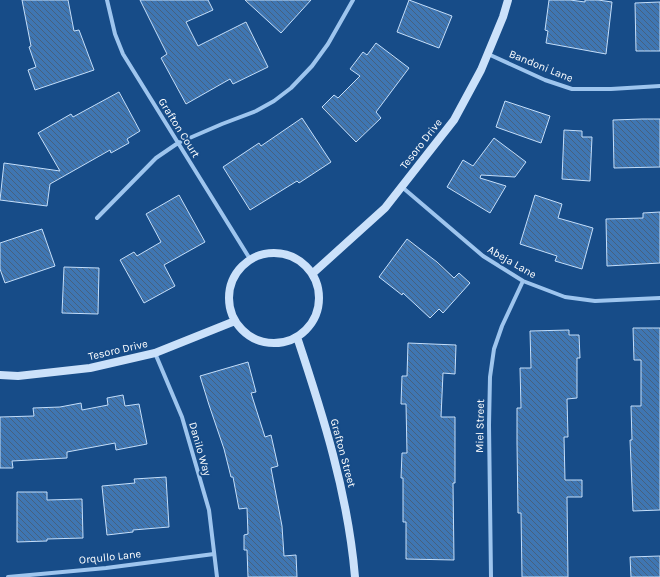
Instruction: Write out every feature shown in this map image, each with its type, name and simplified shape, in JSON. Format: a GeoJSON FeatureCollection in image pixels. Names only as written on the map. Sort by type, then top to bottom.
{"type":"FeatureCollection","features":[{"type":"Feature","properties":{"kind":"street","name":"Grafton Court"},"geometry":{"type":"LineString","coordinates":[[107,0],[115,34],[123,54],[250,259]]}},
{"type":"Feature","properties":{"kind":"street"},"geometry":{"type":"LineString","coordinates":[[97,218],[156,158],[178,143],[256,111],[274,101],[291,88],[312,66],[328,44],[353,0]]}},
{"type":"Feature","properties":{"kind":"street","name":"Tesoro Drive"},"geometry":{"type":"LineString","coordinates":[[312,274],[385,208],[454,120],[481,70],[503,17],[508,0]]}},
{"type":"Feature","properties":{"kind":"street","name":"Bandoni Lane"},"geometry":{"type":"LineString","coordinates":[[488,54],[545,80],[572,89],[611,89],[660,86]]}},
{"type":"Feature","properties":{"kind":"street","name":"Abeja Lane"},"geometry":{"type":"LineString","coordinates":[[402,187],[483,256],[523,281],[565,297],[595,300],[660,298]]}},
{"type":"Feature","properties":{"kind":"street"},"geometry":{"type":"LineString","coordinates":[[268,252],[284,253],[301,261],[312,274],[318,288],[318,308],[309,326],[297,337],[281,343],[263,342],[246,334],[235,321],[229,306],[230,287],[236,272],[250,259],[268,252]]}},
{"type":"Feature","properties":{"kind":"street","name":"Miel Street"},"geometry":{"type":"LineString","coordinates":[[491,577],[489,425],[490,377],[494,349],[502,326],[523,281]]}},
{"type":"Feature","properties":{"kind":"street","name":"Tesoro Drive"},"geometry":{"type":"LineString","coordinates":[[0,375],[18,376],[90,368],[155,353],[235,321]]}},
{"type":"Feature","properties":{"kind":"street","name":"Grafton Street"},"geometry":{"type":"LineString","coordinates":[[297,337],[320,405],[341,486],[352,544],[355,577]]}},
{"type":"Feature","properties":{"kind":"street","name":"Danilo Way"},"geometry":{"type":"LineString","coordinates":[[155,353],[182,417],[209,510],[217,577]]}},
{"type":"Feature","properties":{"kind":"street","name":"Orqullo Lane"},"geometry":{"type":"LineString","coordinates":[[8,577],[106,568],[214,554]]}},
{"type":"Feature","properties":{"kind":"building"},"geometry":{"type":"Polygon","coordinates":[[[22,0],[68,0],[74,31],[79,30],[94,70],[35,90],[28,70],[36,67],[29,47],[31,46],[22,0]]]}},
{"type":"Feature","properties":{"kind":"building"},"geometry":{"type":"Polygon","coordinates":[[[140,0],[208,0],[213,10],[186,22],[198,46],[246,22],[268,67],[233,84],[230,79],[186,104],[161,58],[167,54],[140,0]]]}},
{"type":"Feature","properties":{"kind":"building"},"geometry":{"type":"Polygon","coordinates":[[[245,0],[311,0],[281,33],[245,0]]]}},
{"type":"Feature","properties":{"kind":"building"},"geometry":{"type":"Polygon","coordinates":[[[409,0],[452,16],[439,48],[397,32],[409,0]]]}},
{"type":"Feature","properties":{"kind":"building"},"geometry":{"type":"Polygon","coordinates":[[[549,0],[585,2],[585,0],[598,0],[612,2],[606,54],[546,43],[548,31],[545,30],[549,0]]]}},
{"type":"Feature","properties":{"kind":"building"},"geometry":{"type":"Polygon","coordinates":[[[660,2],[660,51],[636,51],[635,3],[660,2]]]}},
{"type":"Feature","properties":{"kind":"building"},"geometry":{"type":"Polygon","coordinates":[[[376,43],[409,68],[376,112],[381,118],[356,142],[322,107],[334,95],[338,98],[360,76],[350,69],[363,52],[367,55],[376,43]]]}},
{"type":"Feature","properties":{"kind":"building"},"geometry":{"type":"Polygon","coordinates":[[[119,92],[140,131],[127,139],[129,143],[111,153],[110,150],[50,184],[47,206],[0,200],[4,163],[60,171],[38,133],[71,114],[73,117],[119,92]]]}},
{"type":"Feature","properties":{"kind":"building"},"geometry":{"type":"Polygon","coordinates":[[[505,101],[550,116],[541,143],[496,127],[505,101]]]}},
{"type":"Feature","properties":{"kind":"building"},"geometry":{"type":"Polygon","coordinates":[[[302,118],[331,162],[299,183],[297,181],[250,210],[223,167],[259,143],[261,146],[302,118]]]}},
{"type":"Feature","properties":{"kind":"building"},"geometry":{"type":"Polygon","coordinates":[[[660,119],[660,167],[614,168],[613,120],[660,119]]]}},
{"type":"Feature","properties":{"kind":"building"},"geometry":{"type":"Polygon","coordinates":[[[564,130],[582,131],[582,137],[592,137],[590,181],[562,179],[564,130]]]}},
{"type":"Feature","properties":{"kind":"building"},"geometry":{"type":"Polygon","coordinates":[[[494,138],[526,162],[515,177],[481,175],[480,178],[506,186],[490,213],[447,187],[463,160],[473,166],[494,138]]]}},
{"type":"Feature","properties":{"kind":"building"},"geometry":{"type":"Polygon","coordinates":[[[179,195],[205,242],[164,265],[175,286],[144,303],[120,260],[134,252],[137,256],[161,242],[146,214],[179,195]]]}},
{"type":"Feature","properties":{"kind":"building"},"geometry":{"type":"Polygon","coordinates":[[[535,195],[562,204],[558,218],[593,228],[582,269],[555,261],[557,256],[520,244],[535,195]]]}},
{"type":"Feature","properties":{"kind":"building"},"geometry":{"type":"Polygon","coordinates":[[[660,212],[660,263],[607,266],[606,219],[643,218],[643,213],[660,212]]]}},
{"type":"Feature","properties":{"kind":"building"},"geometry":{"type":"Polygon","coordinates":[[[42,229],[55,266],[5,283],[0,269],[0,243],[42,229]]]}},
{"type":"Feature","properties":{"kind":"building"},"geometry":{"type":"Polygon","coordinates":[[[407,239],[437,262],[454,278],[459,273],[470,283],[443,313],[439,309],[430,318],[403,293],[402,295],[379,277],[407,239]]]}},
{"type":"Feature","properties":{"kind":"building"},"geometry":{"type":"Polygon","coordinates":[[[64,267],[99,268],[98,314],[62,313],[64,267]]]}},
{"type":"Feature","properties":{"kind":"building"},"geometry":{"type":"Polygon","coordinates":[[[633,328],[660,328],[660,510],[633,511],[630,440],[632,440],[631,406],[641,406],[641,360],[634,360],[633,328]]]}},
{"type":"Feature","properties":{"kind":"building"},"geometry":{"type":"Polygon","coordinates":[[[569,330],[569,335],[579,335],[580,358],[577,358],[577,398],[567,399],[568,437],[564,437],[565,480],[582,480],[582,497],[567,497],[568,577],[522,577],[521,513],[518,513],[517,443],[517,408],[521,408],[520,368],[531,368],[530,331],[569,330]]]}},
{"type":"Feature","properties":{"kind":"building"},"geometry":{"type":"Polygon","coordinates":[[[408,343],[456,345],[455,374],[443,373],[441,417],[455,417],[455,483],[453,483],[454,560],[406,559],[406,522],[403,522],[403,478],[401,478],[402,453],[407,453],[406,404],[401,404],[402,376],[407,376],[408,343]]]}},
{"type":"Feature","properties":{"kind":"building"},"geometry":{"type":"Polygon","coordinates":[[[248,362],[256,392],[251,393],[265,437],[271,435],[278,466],[271,468],[282,526],[284,556],[296,555],[297,577],[248,577],[247,550],[244,550],[244,535],[248,534],[247,508],[239,509],[233,477],[231,477],[224,449],[200,376],[248,362]]]}},
{"type":"Feature","properties":{"kind":"building"},"geometry":{"type":"Polygon","coordinates":[[[123,395],[125,406],[139,404],[147,444],[116,450],[115,443],[67,452],[67,458],[12,461],[13,468],[0,468],[0,417],[34,416],[33,408],[60,407],[81,403],[82,410],[108,405],[107,398],[123,395]]]}},
{"type":"Feature","properties":{"kind":"building"},"geometry":{"type":"Polygon","coordinates":[[[166,477],[169,527],[133,530],[133,532],[107,535],[102,486],[135,483],[134,479],[166,477]]]}},
{"type":"Feature","properties":{"kind":"building"},"geometry":{"type":"Polygon","coordinates":[[[17,492],[47,492],[47,500],[82,499],[83,538],[17,542],[17,492]]]}},
{"type":"Feature","properties":{"kind":"building"},"geometry":{"type":"Polygon","coordinates":[[[660,556],[660,577],[631,577],[630,557],[660,556]]]}}]}
